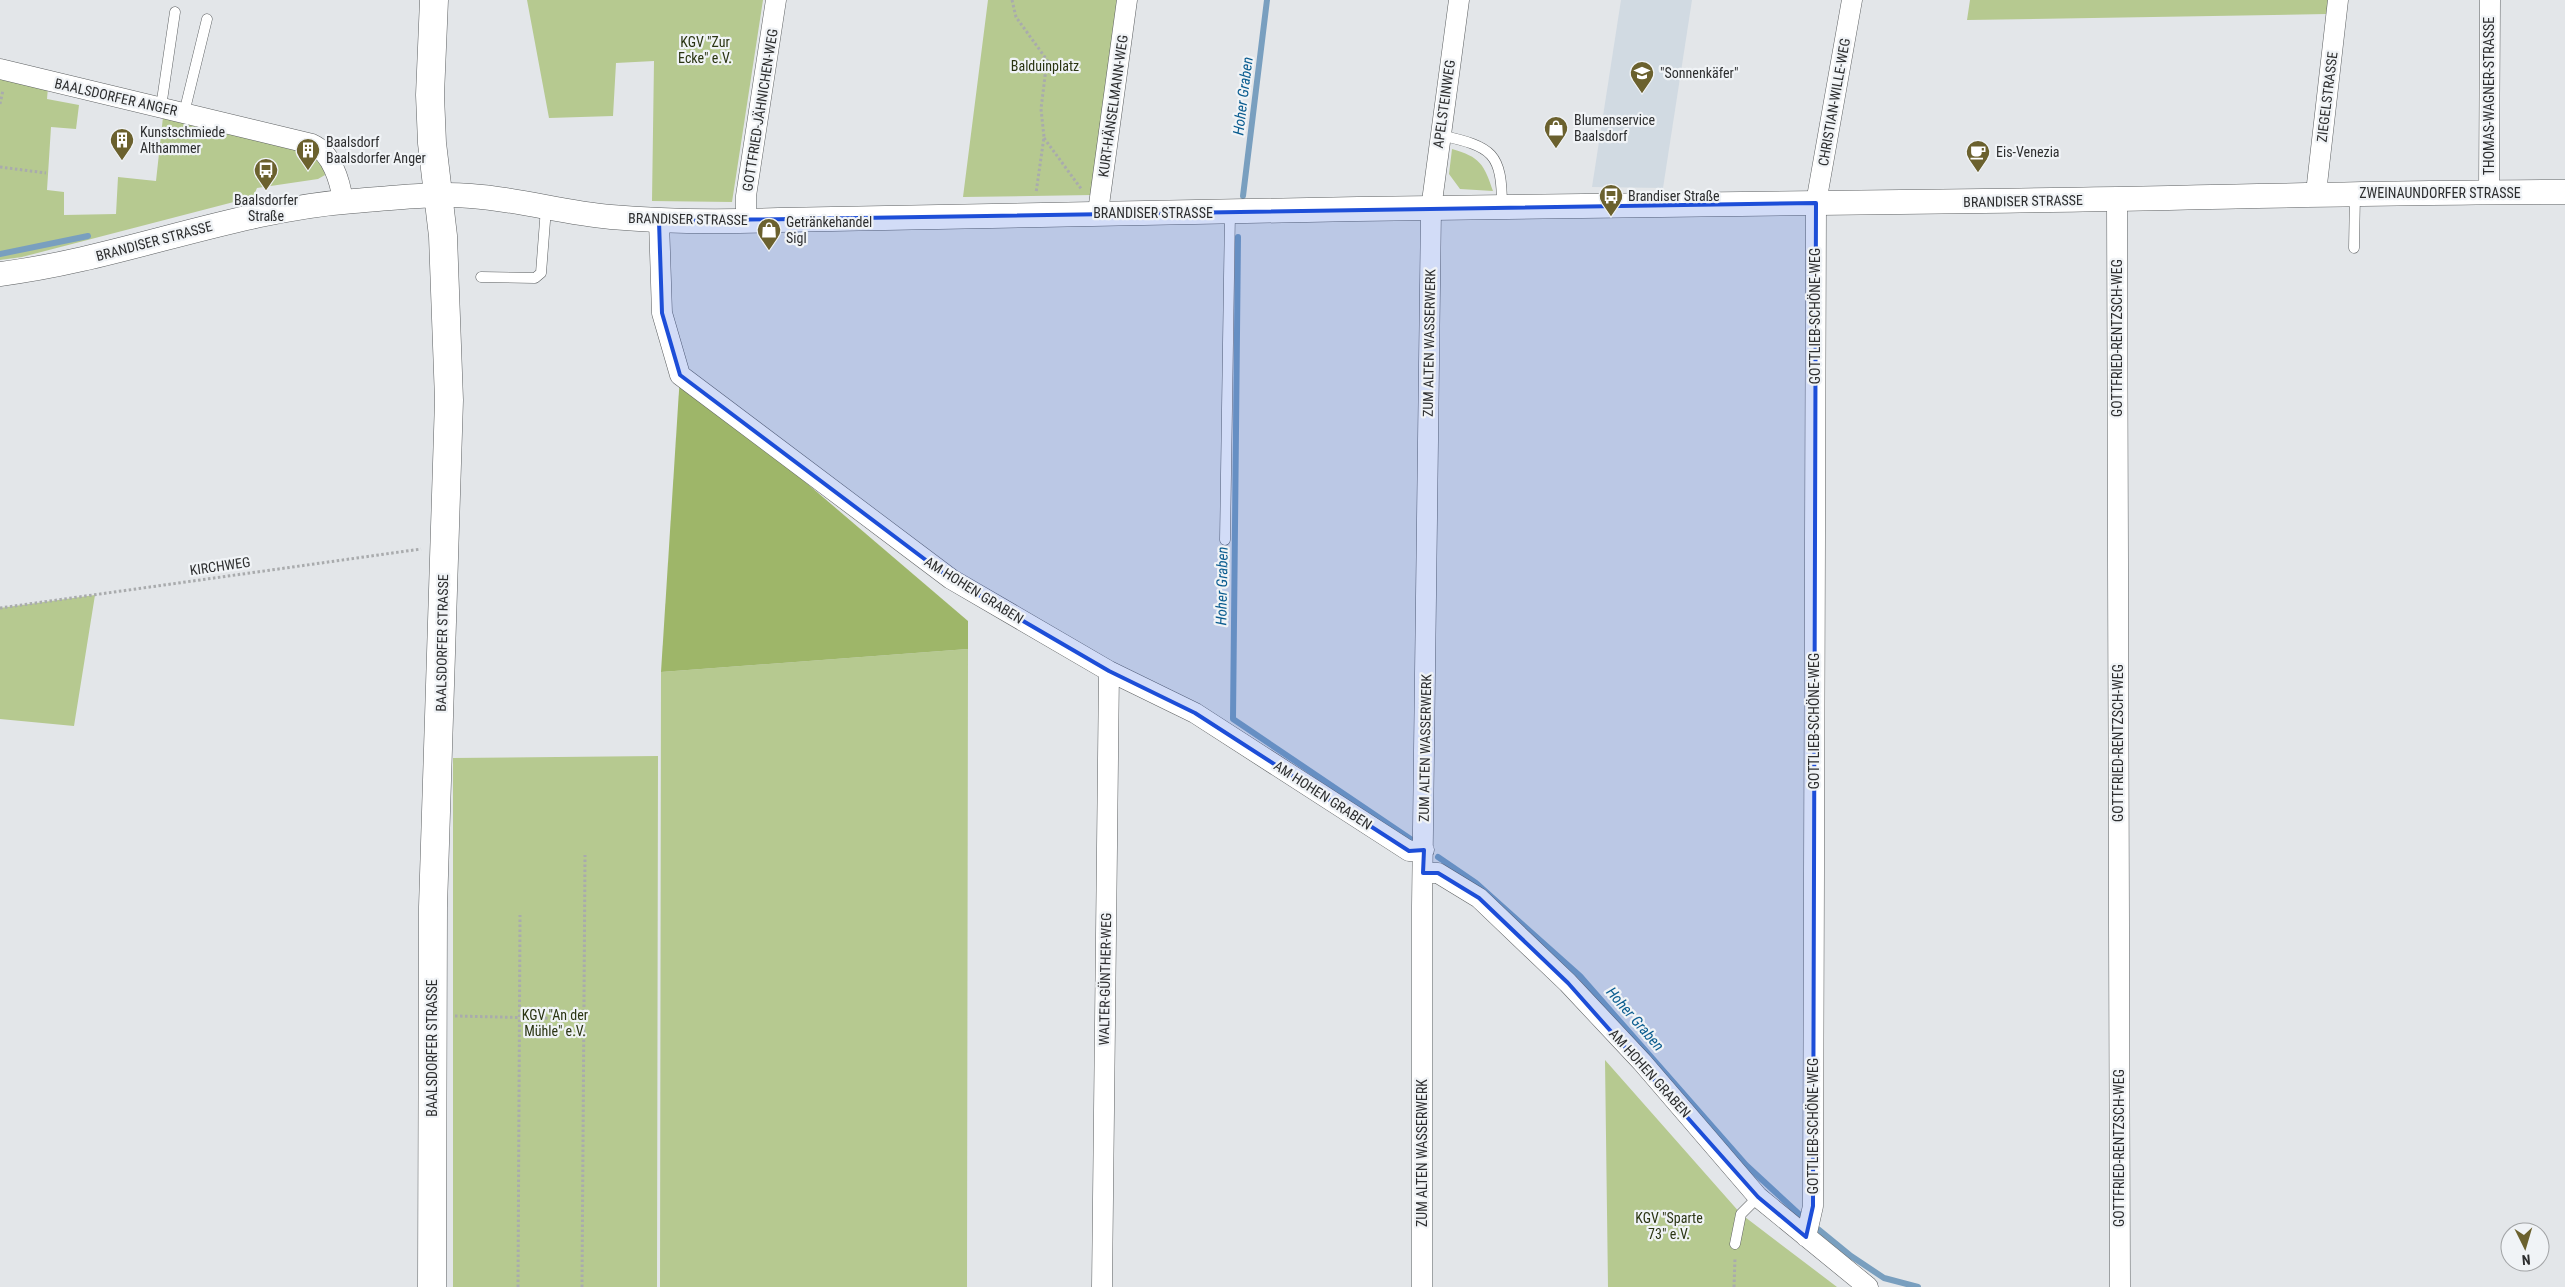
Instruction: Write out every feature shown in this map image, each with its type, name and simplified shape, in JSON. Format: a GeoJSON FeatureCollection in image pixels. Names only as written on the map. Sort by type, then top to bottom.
{"type":"FeatureCollection","features":[{"type":"Feature","properties":{"kind":"main road","name":"BAALSDORFER STRASSE"},"geometry":{"type":"LineString","coordinates":[[432,1287],[433,907],[439,767],[449,400],[440,196],[432,143],[430,95],[434,0]]}},
{"type":"Feature","properties":{"kind":"street","name":"GOTTFRIED-JÄHNICHEN-WEG"},"geometry":{"type":"LineString","coordinates":[[746,221],[746,196],[776,0]]}},
{"type":"Feature","properties":{"kind":"street","name":"KURT-HÄNSELMANN-WEG"},"geometry":{"type":"LineString","coordinates":[[1098,212],[1127,0]]}},
{"type":"Feature","properties":{"kind":"street","name":"APELSTEINWEG"},"geometry":{"type":"LineString","coordinates":[[1431,209],[1459,0]]}},
{"type":"Feature","properties":{"kind":"street","name":"CHRISTIAN-WILLE-WEG"},"geometry":{"type":"LineString","coordinates":[[1816,203],[1852,0]]}},
{"type":"Feature","properties":{"kind":"street","name":"ZIEGELSTRASSE"},"geometry":{"type":"LineString","coordinates":[[2316,193],[2338,0]]}},
{"type":"Feature","properties":{"kind":"street","name":"THOMAS-WAGNER-STRASSE"},"geometry":{"type":"LineString","coordinates":[[2489,192],[2490,0]]}},
{"type":"Feature","properties":{"kind":"street","name":"BAALSDORFER ANGER"},"geometry":{"type":"LineString","coordinates":[[0,69],[312,144],[324,152],[330,161],[341,188],[343,201]]}},
{"type":"Feature","properties":{"kind":"street","name":"ZWEINAUNDORFER STRASSE"},"geometry":{"type":"LineString","coordinates":[[2316,193],[2565,192]]}},
{"type":"Feature","properties":{"kind":"street","name":"BRANDISER STRASSE"},"geometry":{"type":"LineString","coordinates":[[0,274],[100,256],[171,235],[247,218],[343,201],[440,196],[472,196],[605,217],[658,221],[746,221],[1098,212],[1230,212],[2117,200],[2316,193]]}},
{"type":"Feature","properties":{"kind":"street","name":"GOTTFRIED-RENTZSCH-WEG"},"geometry":{"type":"LineString","coordinates":[[2117,200],[2120,1287]]}},
{"type":"Feature","properties":{"kind":"street","name":"GOTTLIEB-SCHÖNE-WEG"},"geometry":{"type":"LineString","coordinates":[[1806,1237],[1813,1196],[1816,203]]}},
{"type":"Feature","properties":{"kind":"street","name":"ZUM ALTEN WASSERWERK"},"geometry":{"type":"LineString","coordinates":[[1422,1287],[1423,873],[1431,209]]}},
{"type":"Feature","properties":{"kind":"street","name":"AM HOHEN GRABEN"},"geometry":{"type":"LineString","coordinates":[[658,221],[662,313],[680,375],[951,579],[1109,671],[1195,713],[1409,851],[1424,850]]}},
{"type":"Feature","properties":{"kind":"street","name":"WALTER-GÜNTHER-WEG"},"geometry":{"type":"LineString","coordinates":[[1102,1287],[1109,671]]}},
{"type":"Feature","properties":{"kind":"street","name":"AM HOHEN GRABEN"},"geometry":{"type":"LineString","coordinates":[[1423,873],[1438,873],[1479,898],[1568,983],[1642,1062],[1758,1197],[1868,1287]]}},
{"type":"Feature","properties":{"kind":"lane"},"geometry":{"type":"LineString","coordinates":[[161,108],[175,12]]}},
{"type":"Feature","properties":{"kind":"lane"},"geometry":{"type":"LineString","coordinates":[[184,113],[207,19]]}},
{"type":"Feature","properties":{"kind":"lane"},"geometry":{"type":"LineString","coordinates":[[1440,135],[1471,142],[1495,158],[1502,178],[1502,208]]}},
{"type":"Feature","properties":{"kind":"lane"},"geometry":{"type":"LineString","coordinates":[[2354,248],[2355,193]]}},
{"type":"Feature","properties":{"kind":"lane"},"geometry":{"type":"LineString","coordinates":[[481,277],[535,278],[541,273],[546,208]]}},
{"type":"Feature","properties":{"kind":"lane"},"geometry":{"type":"LineString","coordinates":[[1225,540],[1230,212]]}},
{"type":"Feature","properties":{"kind":"lane"},"geometry":{"type":"LineString","coordinates":[[1735,1244],[1741,1214],[1758,1197]]}},
{"type":"Feature","properties":{"kind":"path"},"geometry":{"type":"LineString","coordinates":[[1012,0],[1016,17],[1047,60],[1041,109],[1044,137],[1032,214]]}},
{"type":"Feature","properties":{"kind":"path"},"geometry":{"type":"LineString","coordinates":[[0,104],[3,89]]}},
{"type":"Feature","properties":{"kind":"path"},"geometry":{"type":"LineString","coordinates":[[1044,137],[1098,212]]}},
{"type":"Feature","properties":{"kind":"path"},"geometry":{"type":"LineString","coordinates":[[0,168],[46,173]]}},
{"type":"Feature","properties":{"kind":"path","name":"KIRCHWEG"},"geometry":{"type":"LineString","coordinates":[[0,608],[419,549],[444,550]]}},
{"type":"Feature","properties":{"kind":"path"},"geometry":{"type":"LineString","coordinates":[[582,1287],[585,855]]}},
{"type":"Feature","properties":{"kind":"path"},"geometry":{"type":"LineString","coordinates":[[518,1287],[520,915]]}},
{"type":"Feature","properties":{"kind":"path"},"geometry":{"type":"LineString","coordinates":[[433,1016],[584,1019]]}},
{"type":"Feature","properties":{"kind":"path"},"geometry":{"type":"LineString","coordinates":[[1734,1287],[1735,1244]]}},
{"type":"Feature","properties":{"kind":"highlighted area"},"geometry":{"type":"Polygon","coordinates":[[[1816,203],[1813,1206],[1806,1237],[1758,1197],[1568,983],[1479,898],[1438,873],[1423,873],[1424,850],[1409,851],[1195,713],[1109,671],[951,579],[680,375],[662,313],[659,221],[1816,203]]]}},
{"type":"Feature","properties":{"kind":"shaded area","name":"\"Sonnenkäfer\""},"geometry":{"type":"Polygon","coordinates":[[[1621,0],[1692,0],[1663,188],[1592,187],[1621,0]]]}},
{"type":"Feature","properties":{"kind":"green space","name":"KGV \"Zur Ecke\" e.V."},"geometry":{"type":"Polygon","coordinates":[[[527,0],[763,0],[732,202],[652,201],[654,61],[616,63],[613,116],[549,118],[527,0]]]}},
{"type":"Feature","properties":{"kind":"green space","name":"Balduinplatz"},"geometry":{"type":"Polygon","coordinates":[[[988,0],[1119,0],[1092,195],[963,197],[988,0]]]}},
{"type":"Feature","properties":{"kind":"green space"},"geometry":{"type":"Polygon","coordinates":[[[1970,0],[2328,0],[2327,14],[1967,20],[1970,0]]]}},
{"type":"Feature","properties":{"kind":"green space"},"geometry":{"type":"Polygon","coordinates":[[[0,78],[48,87],[47,99],[79,105],[76,129],[51,127],[47,190],[64,192],[64,215],[116,214],[118,177],[156,181],[163,117],[311,152],[323,161],[325,175],[318,179],[257,188],[253,197],[22,257],[0,260],[0,78]]]}},
{"type":"Feature","properties":{"kind":"green space"},"geometry":{"type":"Polygon","coordinates":[[[1452,149],[1469,155],[1480,163],[1487,174],[1493,191],[1460,189],[1449,174],[1452,149]]]}},
{"type":"Feature","properties":{"kind":"green space"},"geometry":{"type":"Polygon","coordinates":[[[680,375],[968,621],[968,649],[661,672],[680,375]]]}},
{"type":"Feature","properties":{"kind":"green space"},"geometry":{"type":"Polygon","coordinates":[[[95,595],[74,726],[0,719],[0,608],[95,595]]]}},
{"type":"Feature","properties":{"kind":"green space"},"geometry":{"type":"Polygon","coordinates":[[[968,649],[967,1287],[660,1287],[661,672],[968,649]]]}},
{"type":"Feature","properties":{"kind":"green space","name":"KGV \"An der Mühle\" e.V."},"geometry":{"type":"Polygon","coordinates":[[[658,756],[657,1287],[453,1287],[453,758],[658,756]]]}},
{"type":"Feature","properties":{"kind":"green space","name":"KGV \"Sparte 73\" e.V."},"geometry":{"type":"Polygon","coordinates":[[[1605,1060],[1741,1214],[1837,1287],[1608,1287],[1605,1060]]]}},
{"type":"Feature","properties":{"kind":"waterway","name":"Hoher Graben"},"geometry":{"type":"LineString","coordinates":[[1243,196],[1267,0]]}},
{"type":"Feature","properties":{"kind":"waterway"},"geometry":{"type":"LineString","coordinates":[[0,254],[88,236]]}},
{"type":"Feature","properties":{"kind":"waterway","name":"Hoher Graben"},"geometry":{"type":"LineString","coordinates":[[1238,237],[1233,719],[1412,840]]}},
{"type":"Feature","properties":{"kind":"waterway","name":"Hoher Graben"},"geometry":{"type":"LineString","coordinates":[[1438,857],[1476,883],[1580,976],[1746,1165],[1799,1214]]}},
{"type":"Feature","properties":{"kind":"waterway","name":"Hoher Graben"},"geometry":{"type":"LineString","coordinates":[[1818,1229],[1851,1256],[1884,1278],[1918,1287]]}},
{"type":"Feature","properties":{"kind":"place","name":"\"Sonnenkäfer\""},"geometry":{"type":"Point","coordinates":[1642,94]}},
{"type":"Feature","properties":{"kind":"place","name":"Blumenservice Baalsdorf"},"geometry":{"type":"Point","coordinates":[1556,149]}},
{"type":"Feature","properties":{"kind":"place","name":"Kunstschmiede Althammer"},"geometry":{"type":"Point","coordinates":[122,161]}},
{"type":"Feature","properties":{"kind":"place","name":"Baalsdorf Baalsdorfer Anger"},"geometry":{"type":"Point","coordinates":[308,171]}},
{"type":"Feature","properties":{"kind":"place","name":"Eis-Venezia"},"geometry":{"type":"Point","coordinates":[1978,173]}},
{"type":"Feature","properties":{"kind":"place","name":"Baalsdorfer Straße"},"geometry":{"type":"Point","coordinates":[266,191]}},
{"type":"Feature","properties":{"kind":"place","name":"Brandiser Straße"},"geometry":{"type":"Point","coordinates":[1611,217]}},
{"type":"Feature","properties":{"kind":"place","name":"Getränkehandel Sigl"},"geometry":{"type":"Point","coordinates":[769,251]}}]}
